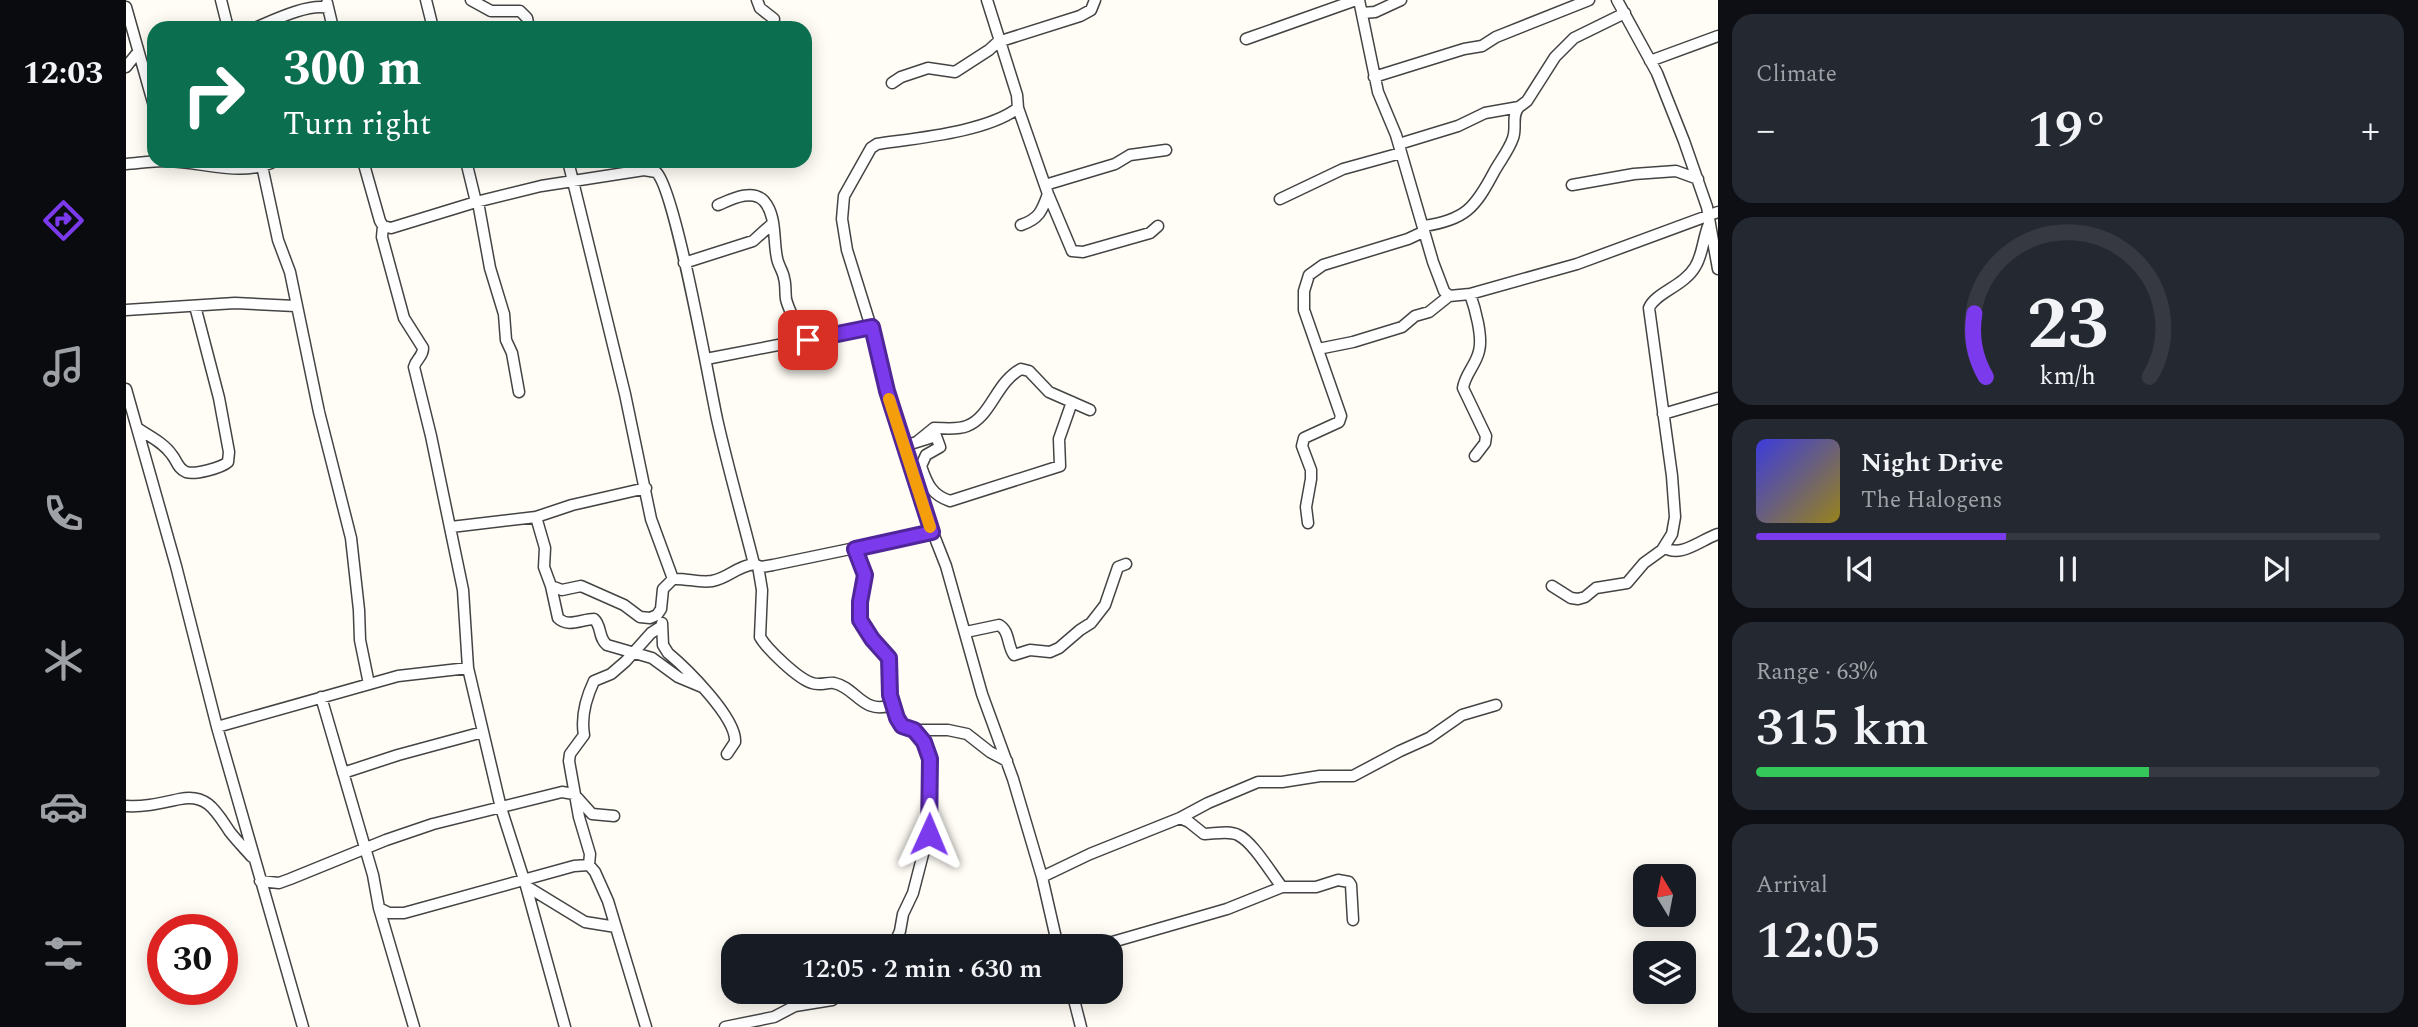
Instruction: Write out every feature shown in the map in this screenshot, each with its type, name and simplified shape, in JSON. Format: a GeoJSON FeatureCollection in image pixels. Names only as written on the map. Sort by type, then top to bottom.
{"type":"FeatureCollection","features":[{"type":"Feature","properties":{"kind":"street"},"geometry":{"type":"LineString","coordinates":[[220,0],[226,21]]}},
{"type":"Feature","properties":{"kind":"street"},"geometry":{"type":"LineString","coordinates":[[426,0],[431,21]]}},
{"type":"Feature","properties":{"kind":"street"},"geometry":{"type":"LineString","coordinates":[[471,0],[491,11],[520,11],[527,21]]}},
{"type":"Feature","properties":{"kind":"street"},"geometry":{"type":"LineString","coordinates":[[757,0],[760,8],[774,19]]}},
{"type":"Feature","properties":{"kind":"street"},"geometry":{"type":"LineString","coordinates":[[987,0],[1017,95],[1018,108],[1046,189],[1072,251],[1083,252],[1150,233],[1158,226]]}},
{"type":"Feature","properties":{"kind":"street"},"geometry":{"type":"LineString","coordinates":[[892,83],[928,68],[955,72],[1001,41],[1080,16],[1091,10],[1095,0]]}},
{"type":"Feature","properties":{"kind":"street"},"geometry":{"type":"LineString","coordinates":[[1246,39],[1357,0],[1374,77],[1400,149],[1444,291],[1449,296]]}},
{"type":"Feature","properties":{"kind":"street"},"geometry":{"type":"LineString","coordinates":[[1362,13],[1375,12],[1401,0]]}},
{"type":"Feature","properties":{"kind":"street"},"geometry":{"type":"LineString","coordinates":[[1374,77],[1482,46],[1496,37],[1590,0]]}},
{"type":"Feature","properties":{"kind":"street"},"geometry":{"type":"LineString","coordinates":[[1616,0],[1650,61],[1698,179],[1711,217],[1718,270]]}},
{"type":"Feature","properties":{"kind":"street"},"geometry":{"type":"LineString","coordinates":[[272,21],[327,4]]}},
{"type":"Feature","properties":{"kind":"street"},"geometry":{"type":"LineString","coordinates":[[126,7],[147,82]]}},
{"type":"Feature","properties":{"kind":"street"},"geometry":{"type":"LineString","coordinates":[[1308,523],[1306,507],[1311,470],[1302,446],[1304,438],[1334,426],[1339,422],[1340,416],[1303,301],[1306,283],[1313,270],[1408,239],[1423,229],[1472,209],[1513,140],[1515,111],[1527,101],[1555,57],[1574,38],[1625,13]]}},
{"type":"Feature","properties":{"kind":"street"},"geometry":{"type":"LineString","coordinates":[[1650,61],[1718,36]]}},
{"type":"Feature","properties":{"kind":"street"},"geometry":{"type":"LineString","coordinates":[[126,67],[138,52]]}},
{"type":"Feature","properties":{"kind":"street"},"geometry":{"type":"LineString","coordinates":[[1280,199],[1343,169],[1400,149],[1485,113],[1519,107]]}},
{"type":"Feature","properties":{"kind":"street"},"geometry":{"type":"LineString","coordinates":[[1018,108],[981,125],[956,132],[877,144],[867,154],[844,196],[842,219],[847,250],[872,327],[887,391],[932,532],[946,566],[982,694],[1007,761],[1042,877],[1055,934]]}},
{"type":"Feature","properties":{"kind":"street"},"geometry":{"type":"LineString","coordinates":[[1046,189],[1115,164],[1129,155],[1166,150]]}},
{"type":"Feature","properties":{"kind":"street"},"geometry":{"type":"LineString","coordinates":[[126,164],[147,162]]}},
{"type":"Feature","properties":{"kind":"street"},"geometry":{"type":"LineString","coordinates":[[262,168],[278,240],[290,272],[319,412],[351,538],[360,640],[369,684]]}},
{"type":"Feature","properties":{"kind":"street"},"geometry":{"type":"LineString","coordinates":[[365,168],[383,226],[382,237],[404,318],[423,348],[414,368],[463,590],[468,668],[501,808],[565,1027]]}},
{"type":"Feature","properties":{"kind":"street"},"geometry":{"type":"LineString","coordinates":[[468,168],[490,268],[500,298],[505,336],[512,353],[519,392]]}},
{"type":"Feature","properties":{"kind":"street"},"geometry":{"type":"LineString","coordinates":[[569,168],[646,488],[651,519],[673,579]]}},
{"type":"Feature","properties":{"kind":"street"},"geometry":{"type":"LineString","coordinates":[[383,226],[399,227],[477,202],[572,180],[644,170],[660,174],[684,263],[718,420],[762,590],[760,637],[781,661],[813,684],[835,683],[875,708],[892,705]]}},
{"type":"Feature","properties":{"kind":"street"},"geometry":{"type":"LineString","coordinates":[[1572,186],[1634,174],[1676,171],[1698,179]]}},
{"type":"Feature","properties":{"kind":"street"},"geometry":{"type":"LineString","coordinates":[[1021,225],[1040,215],[1046,189]]}},
{"type":"Feature","properties":{"kind":"street"},"geometry":{"type":"LineString","coordinates":[[718,205],[737,196],[763,199],[777,237],[777,261],[784,277],[787,302],[796,324],[786,344]]}},
{"type":"Feature","properties":{"kind":"street"},"geometry":{"type":"LineString","coordinates":[[1318,349],[1402,327],[1415,316],[1429,312],[1449,296],[1470,295],[1577,264],[1711,217]]}},
{"type":"Feature","properties":{"kind":"street"},"geometry":{"type":"LineString","coordinates":[[1552,586],[1571,598],[1578,599],[1596,588],[1630,581],[1644,563],[1664,547],[1672,534],[1675,517],[1649,308],[1658,297],[1678,286],[1695,267],[1711,217]]}},
{"type":"Feature","properties":{"kind":"street"},"geometry":{"type":"LineString","coordinates":[[684,263],[753,241],[773,223]]}},
{"type":"Feature","properties":{"kind":"street"},"geometry":{"type":"LineString","coordinates":[[1470,295],[1476,310],[1480,350],[1463,388],[1486,436],[1485,443],[1475,456]]}},
{"type":"Feature","properties":{"kind":"street"},"geometry":{"type":"LineString","coordinates":[[126,310],[235,303],[295,306]]}},
{"type":"Feature","properties":{"kind":"street"},"geometry":{"type":"LineString","coordinates":[[137,428],[161,443],[186,472],[228,462],[229,452],[219,398],[195,306]]}},
{"type":"Feature","properties":{"kind":"street"},"geometry":{"type":"LineString","coordinates":[[706,359],[872,327]]}},
{"type":"Feature","properties":{"kind":"street"},"geometry":{"type":"LineString","coordinates":[[916,443],[934,428],[955,429],[980,418],[1000,387],[1021,369],[1029,371],[1049,393],[1090,410]]}},
{"type":"Feature","properties":{"kind":"street"},"geometry":{"type":"LineString","coordinates":[[126,389],[217,727],[303,1027]]}},
{"type":"Feature","properties":{"kind":"street"},"geometry":{"type":"LineString","coordinates":[[1663,414],[1718,398]]}},
{"type":"Feature","properties":{"kind":"street"},"geometry":{"type":"LineString","coordinates":[[904,446],[936,436],[940,447],[926,455],[921,466],[928,488],[950,501],[1060,466],[1059,439],[1072,402]]}},
{"type":"Feature","properties":{"kind":"street"},"geometry":{"type":"LineString","coordinates":[[451,527],[536,517],[572,505],[646,488]]}},
{"type":"Feature","properties":{"kind":"street"},"geometry":{"type":"LineString","coordinates":[[536,517],[545,548],[544,567],[558,618],[567,623],[594,619],[598,623],[602,641],[607,645],[662,663],[678,677],[702,687]]}},
{"type":"Feature","properties":{"kind":"street"},"geometry":{"type":"LineString","coordinates":[[727,754],[735,736],[719,707],[663,645],[663,589],[673,579],[700,583],[715,580],[741,566],[855,549],[932,532]]}},
{"type":"Feature","properties":{"kind":"street"},"geometry":{"type":"LineString","coordinates":[[1664,547],[1672,552],[1680,551],[1718,534]]}},
{"type":"Feature","properties":{"kind":"street"},"geometry":{"type":"LineString","coordinates":[[855,549],[865,575],[860,620],[889,658],[892,705],[902,726],[914,730],[948,730],[967,734],[1007,761]]}},
{"type":"Feature","properties":{"kind":"street"},"geometry":{"type":"LineString","coordinates":[[966,632],[999,625],[1006,634],[1009,648],[1014,655],[1030,650],[1050,652],[1091,623],[1105,605],[1118,567],[1126,564]]}},
{"type":"Feature","properties":{"kind":"street"},"geometry":{"type":"LineString","coordinates":[[551,586],[562,590],[581,586],[624,605],[640,617],[650,618],[657,615],[661,609]]}},
{"type":"Feature","properties":{"kind":"street"},"geometry":{"type":"LineString","coordinates":[[646,1027],[608,901],[589,865],[590,854],[574,794],[569,761],[570,754],[583,735],[582,722],[594,681],[611,674],[651,633],[662,626]]}},
{"type":"Feature","properties":{"kind":"street"},"geometry":{"type":"LineString","coordinates":[[217,727],[398,676],[468,668]]}},
{"type":"Feature","properties":{"kind":"street"},"geometry":{"type":"LineString","coordinates":[[321,697],[414,1027]]}},
{"type":"Feature","properties":{"kind":"street"},"geometry":{"type":"LineString","coordinates":[[1042,877],[1258,782],[1353,776],[1429,738],[1462,715],[1496,705]]}},
{"type":"Feature","properties":{"kind":"street"},"geometry":{"type":"LineString","coordinates":[[899,934],[903,914],[913,893],[930,827],[930,759],[924,742],[914,730]]}},
{"type":"Feature","properties":{"kind":"street"},"geometry":{"type":"LineString","coordinates":[[343,772],[483,732]]}},
{"type":"Feature","properties":{"kind":"street"},"geometry":{"type":"LineString","coordinates":[[260,881],[279,883],[433,824],[562,792],[574,794],[592,814],[614,816]]}},
{"type":"Feature","properties":{"kind":"street"},"geometry":{"type":"LineString","coordinates":[[126,806],[144,807],[181,798],[202,799],[214,806],[232,834],[254,859]]}},
{"type":"Feature","properties":{"kind":"street"},"geometry":{"type":"LineString","coordinates":[[1180,818],[1204,834],[1237,834],[1282,887]]}},
{"type":"Feature","properties":{"kind":"street"},"geometry":{"type":"LineString","coordinates":[[379,908],[389,913],[404,913],[524,884],[580,864],[589,865]]}},
{"type":"Feature","properties":{"kind":"street"},"geometry":{"type":"LineString","coordinates":[[1123,939],[1227,909],[1282,887],[1309,888],[1338,880],[1349,882],[1353,891],[1353,919]]}},
{"type":"Feature","properties":{"kind":"street"},"geometry":{"type":"LineString","coordinates":[[524,884],[585,922],[615,927]]}},
{"type":"Feature","properties":{"kind":"street"},"geometry":{"type":"LineString","coordinates":[[725,1027],[774,1017],[795,1006],[807,1004]]}},
{"type":"Feature","properties":{"kind":"street"},"geometry":{"type":"LineString","coordinates":[[1075,1004],[1081,1027]]}},
{"type":"Feature","properties":{"kind":"slow traffic"},"geometry":{"type":"LineString","coordinates":[[889,399],[930,527]]}},
{"type":"Feature","properties":{"kind":"route"},"geometry":{"type":"LineString","coordinates":[[808,340],[872,327],[887,391],[932,532],[855,549],[866,581],[860,602],[860,620],[889,658],[890,695],[897,718],[902,726],[914,730],[924,742],[930,759],[929,834]]}}]}
